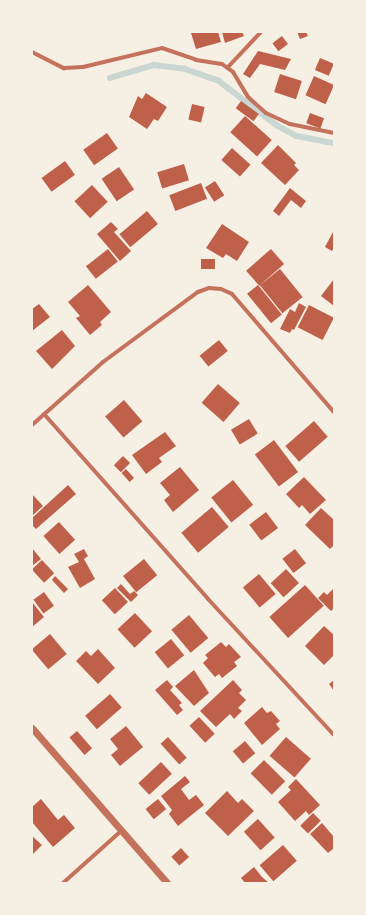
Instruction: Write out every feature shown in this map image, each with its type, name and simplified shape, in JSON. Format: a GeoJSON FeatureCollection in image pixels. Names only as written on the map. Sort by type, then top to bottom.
{"type":"FeatureCollection","features":[{"type":"Feature","properties":{"kind":"street"},"geometry":{"type":"LineString","coordinates":[[228,67],[261,32]]}},
{"type":"Feature","properties":{"kind":"street"},"geometry":{"type":"LineString","coordinates":[[32,52],[64,68],[83,68],[162,48],[196,60],[228,67],[248,97],[266,113],[290,124],[334,133]]}},
{"type":"Feature","properties":{"kind":"street"},"geometry":{"type":"LineString","coordinates":[[32,425],[103,362],[198,292],[209,288],[221,288],[232,294],[334,412]]}},
{"type":"Feature","properties":{"kind":"street"},"geometry":{"type":"LineString","coordinates":[[44,414],[208,599],[334,735]]}},
{"type":"Feature","properties":{"kind":"street"},"geometry":{"type":"LineString","coordinates":[[32,728],[167,883]]}},
{"type":"Feature","properties":{"kind":"street"},"geometry":{"type":"LineString","coordinates":[[63,883],[121,831]]}},
{"type":"Feature","properties":{"kind":"building"},"geometry":{"type":"Polygon","coordinates":[[[218,32],[221,42],[196,49],[191,33],[218,32]]]}},
{"type":"Feature","properties":{"kind":"building"},"geometry":{"type":"Polygon","coordinates":[[[222,32],[242,32],[244,36],[225,43],[222,32]]]}},
{"type":"Feature","properties":{"kind":"building"},"geometry":{"type":"Polygon","coordinates":[[[297,32],[306,32],[308,36],[300,39],[297,32]]]}},
{"type":"Feature","properties":{"kind":"building"},"geometry":{"type":"Polygon","coordinates":[[[282,36],[288,44],[278,51],[272,43],[282,36]]]}},
{"type":"Feature","properties":{"kind":"building"},"geometry":{"type":"Polygon","coordinates":[[[258,51],[291,59],[285,70],[260,64],[250,78],[243,74],[258,51]]]}},
{"type":"Feature","properties":{"kind":"building"},"geometry":{"type":"Polygon","coordinates":[[[320,58],[334,64],[329,76],[315,70],[320,58]]]}},
{"type":"Feature","properties":{"kind":"building"},"geometry":{"type":"Polygon","coordinates":[[[280,74],[302,81],[296,99],[274,92],[280,74]]]}},
{"type":"Feature","properties":{"kind":"building"},"geometry":{"type":"Polygon","coordinates":[[[314,76],[334,85],[326,104],[305,95],[314,76]]]}},
{"type":"Feature","properties":{"kind":"building"},"geometry":{"type":"Polygon","coordinates":[[[146,93],[167,107],[158,121],[154,119],[147,129],[129,117],[138,96],[142,99],[146,93]]]}},
{"type":"Feature","properties":{"kind":"building"},"geometry":{"type":"Polygon","coordinates":[[[241,101],[259,114],[254,121],[236,108],[241,101]]]}},
{"type":"Feature","properties":{"kind":"building"},"geometry":{"type":"Polygon","coordinates":[[[192,104],[205,107],[201,123],[188,120],[192,104]]]}},
{"type":"Feature","properties":{"kind":"building"},"geometry":{"type":"Polygon","coordinates":[[[310,113],[324,118],[320,128],[306,123],[310,113]]]}},
{"type":"Feature","properties":{"kind":"building"},"geometry":{"type":"Polygon","coordinates":[[[245,116],[272,140],[257,156],[230,132],[245,116]]]}},
{"type":"Feature","properties":{"kind":"building"},"geometry":{"type":"Polygon","coordinates":[[[107,133],[118,149],[94,165],[83,150],[107,133]]]}},
{"type":"Feature","properties":{"kind":"building"},"geometry":{"type":"Polygon","coordinates":[[[278,145],[296,163],[294,165],[299,170],[285,185],[261,163],[278,145]]]}},
{"type":"Feature","properties":{"kind":"building"},"geometry":{"type":"Polygon","coordinates":[[[232,148],[251,165],[240,177],[221,160],[232,148]]]}},
{"type":"Feature","properties":{"kind":"building"},"geometry":{"type":"Polygon","coordinates":[[[65,161],[75,175],[52,192],[42,178],[65,161]]]}},
{"type":"Feature","properties":{"kind":"building"},"geometry":{"type":"Polygon","coordinates":[[[184,164],[189,180],[162,188],[157,172],[184,164]]]}},
{"type":"Feature","properties":{"kind":"building"},"geometry":{"type":"Polygon","coordinates":[[[119,167],[134,189],[117,201],[102,179],[119,167]]]}},
{"type":"Feature","properties":{"kind":"building"},"geometry":{"type":"Polygon","coordinates":[[[215,181],[224,195],[214,202],[205,188],[215,181]]]}},
{"type":"Feature","properties":{"kind":"building"},"geometry":{"type":"Polygon","coordinates":[[[201,183],[207,199],[175,211],[169,195],[201,183]]]}},
{"type":"Feature","properties":{"kind":"building"},"geometry":{"type":"Polygon","coordinates":[[[92,185],[108,202],[90,218],[74,201],[92,185]]]}},
{"type":"Feature","properties":{"kind":"building"},"geometry":{"type":"Polygon","coordinates":[[[290,188],[306,201],[301,208],[291,200],[279,216],[273,211],[290,188]]]}},
{"type":"Feature","properties":{"kind":"building"},"geometry":{"type":"Polygon","coordinates":[[[147,211],[158,224],[130,247],[119,234],[147,211]]]}},
{"type":"Feature","properties":{"kind":"building"},"geometry":{"type":"Polygon","coordinates":[[[111,222],[118,229],[114,232],[131,251],[120,261],[97,234],[111,222]]]}},
{"type":"Feature","properties":{"kind":"building"},"geometry":{"type":"Polygon","coordinates":[[[222,224],[249,242],[237,261],[226,254],[223,258],[206,248],[222,224]]]}},
{"type":"Feature","properties":{"kind":"building"},"geometry":{"type":"Polygon","coordinates":[[[334,230],[334,247],[332,251],[325,247],[334,230]]]}},
{"type":"Feature","properties":{"kind":"building"},"geometry":{"type":"Polygon","coordinates":[[[108,249],[118,262],[96,279],[86,266],[108,249]]]}},
{"type":"Feature","properties":{"kind":"building"},"geometry":{"type":"Polygon","coordinates":[[[271,249],[284,264],[259,286],[246,271],[271,249]]]}},
{"type":"Feature","properties":{"kind":"building"},"geometry":{"type":"Polygon","coordinates":[[[201,259],[215,259],[215,269],[201,269],[201,259]]]}},
{"type":"Feature","properties":{"kind":"building"},"geometry":{"type":"Polygon","coordinates":[[[280,269],[303,297],[282,313],[260,285],[280,269]]]}},
{"type":"Feature","properties":{"kind":"building"},"geometry":{"type":"Polygon","coordinates":[[[334,279],[334,306],[321,296],[334,279]]]}},
{"type":"Feature","properties":{"kind":"building"},"geometry":{"type":"Polygon","coordinates":[[[88,285],[111,312],[100,322],[102,325],[90,335],[76,318],[80,316],[68,302],[88,285]]]}},
{"type":"Feature","properties":{"kind":"building"},"geometry":{"type":"Polygon","coordinates":[[[258,285],[282,315],[271,323],[247,294],[258,285]]]}},
{"type":"Feature","properties":{"kind":"building"},"geometry":{"type":"Polygon","coordinates":[[[299,303],[306,307],[294,330],[292,329],[290,333],[280,329],[290,309],[295,312],[299,303]]]}},
{"type":"Feature","properties":{"kind":"building"},"geometry":{"type":"Polygon","coordinates":[[[39,304],[50,317],[32,331],[32,309],[39,304]]]}},
{"type":"Feature","properties":{"kind":"building"},"geometry":{"type":"Polygon","coordinates":[[[309,305],[334,318],[323,340],[298,327],[309,305]]]}},
{"type":"Feature","properties":{"kind":"building"},"geometry":{"type":"Polygon","coordinates":[[[62,330],[75,346],[52,369],[36,351],[62,330]]]}},
{"type":"Feature","properties":{"kind":"building"},"geometry":{"type":"Polygon","coordinates":[[[219,340],[228,351],[208,367],[200,356],[219,340]]]}},
{"type":"Feature","properties":{"kind":"building"},"geometry":{"type":"Polygon","coordinates":[[[218,384],[240,403],[223,422],[202,403],[218,384]]]}},
{"type":"Feature","properties":{"kind":"building"},"geometry":{"type":"Polygon","coordinates":[[[124,400],[142,421],[124,438],[105,416],[124,400]]]}},
{"type":"Feature","properties":{"kind":"building"},"geometry":{"type":"Polygon","coordinates":[[[249,419],[258,434],[240,444],[231,430],[249,419]]]}},
{"type":"Feature","properties":{"kind":"building"},"geometry":{"type":"Polygon","coordinates":[[[314,421],[328,437],[299,462],[285,446],[314,421]]]}},
{"type":"Feature","properties":{"kind":"building"},"geometry":{"type":"Polygon","coordinates":[[[165,432],[176,446],[159,458],[162,462],[146,474],[132,455],[165,432]]]}},
{"type":"Feature","properties":{"kind":"building"},"geometry":{"type":"Polygon","coordinates":[[[274,440],[298,472],[279,486],[255,454],[274,440]]]}},
{"type":"Feature","properties":{"kind":"building"},"geometry":{"type":"Polygon","coordinates":[[[123,456],[130,463],[121,472],[114,465],[123,456]]]}},
{"type":"Feature","properties":{"kind":"building"},"geometry":{"type":"Polygon","coordinates":[[[180,467],[199,490],[173,512],[164,500],[170,495],[160,483],[180,467]]]}},
{"type":"Feature","properties":{"kind":"building"},"geometry":{"type":"Polygon","coordinates":[[[126,469],[134,478],[130,482],[122,473],[126,469]]]}},
{"type":"Feature","properties":{"kind":"building"},"geometry":{"type":"Polygon","coordinates":[[[304,477],[326,500],[310,514],[302,505],[299,508],[286,494],[304,477]]]}},
{"type":"Feature","properties":{"kind":"building"},"geometry":{"type":"Polygon","coordinates":[[[233,480],[253,505],[231,522],[211,498],[233,480]]]}},
{"type":"Feature","properties":{"kind":"building"},"geometry":{"type":"Polygon","coordinates":[[[68,485],[76,494],[36,529],[32,525],[32,518],[68,485]]]}},
{"type":"Feature","properties":{"kind":"building"},"geometry":{"type":"Polygon","coordinates":[[[32,494],[43,506],[32,516],[32,494]]]}},
{"type":"Feature","properties":{"kind":"building"},"geometry":{"type":"Polygon","coordinates":[[[212,507],[229,527],[198,553],[181,533],[212,507]]]}},
{"type":"Feature","properties":{"kind":"building"},"geometry":{"type":"Polygon","coordinates":[[[321,508],[334,520],[334,545],[330,549],[305,525],[321,508]]]}},
{"type":"Feature","properties":{"kind":"building"},"geometry":{"type":"Polygon","coordinates":[[[266,512],[278,528],[261,541],[249,525],[266,512]]]}},
{"type":"Feature","properties":{"kind":"building"},"geometry":{"type":"Polygon","coordinates":[[[59,522],[75,540],[59,554],[43,536],[59,522]]]}},
{"type":"Feature","properties":{"kind":"building"},"geometry":{"type":"Polygon","coordinates":[[[32,548],[41,559],[32,566],[32,548]]]}},
{"type":"Feature","properties":{"kind":"building"},"geometry":{"type":"Polygon","coordinates":[[[84,549],[88,556],[84,559],[95,579],[80,588],[68,567],[79,562],[74,554],[84,549]]]}},
{"type":"Feature","properties":{"kind":"building"},"geometry":{"type":"Polygon","coordinates":[[[295,549],[306,563],[293,573],[282,559],[295,549]]]}},
{"type":"Feature","properties":{"kind":"building"},"geometry":{"type":"Polygon","coordinates":[[[144,559],[157,575],[136,592],[123,576],[144,559]]]}},
{"type":"Feature","properties":{"kind":"building"},"geometry":{"type":"Polygon","coordinates":[[[42,560],[54,573],[44,583],[32,570],[42,560]]]}},
{"type":"Feature","properties":{"kind":"building"},"geometry":{"type":"Polygon","coordinates":[[[286,569],[299,583],[284,597],[271,583],[286,569]]]}},
{"type":"Feature","properties":{"kind":"building"},"geometry":{"type":"Polygon","coordinates":[[[259,574],[276,594],[260,607],[243,587],[259,574]]]}},
{"type":"Feature","properties":{"kind":"building"},"geometry":{"type":"Polygon","coordinates":[[[55,576],[68,589],[64,593],[52,580],[55,576]]]}},
{"type":"Feature","properties":{"kind":"building"},"geometry":{"type":"Polygon","coordinates":[[[121,584],[130,594],[134,591],[138,595],[131,602],[117,588],[121,584]]]}},
{"type":"Feature","properties":{"kind":"building"},"geometry":{"type":"Polygon","coordinates":[[[305,585],[324,606],[288,638],[269,617],[305,585]]]}},
{"type":"Feature","properties":{"kind":"building"},"geometry":{"type":"Polygon","coordinates":[[[115,588],[128,602],[115,614],[102,600],[115,588]]]}},
{"type":"Feature","properties":{"kind":"building"},"geometry":{"type":"Polygon","coordinates":[[[334,588],[334,608],[331,611],[318,598],[324,592],[327,595],[334,588]]]}},
{"type":"Feature","properties":{"kind":"building"},"geometry":{"type":"Polygon","coordinates":[[[44,592],[54,606],[43,613],[33,600],[44,592]]]}},
{"type":"Feature","properties":{"kind":"building"},"geometry":{"type":"Polygon","coordinates":[[[32,602],[44,617],[32,627],[32,602]]]}},
{"type":"Feature","properties":{"kind":"building"},"geometry":{"type":"Polygon","coordinates":[[[135,613],[152,631],[134,648],[117,629],[135,613]]]}},
{"type":"Feature","properties":{"kind":"building"},"geometry":{"type":"Polygon","coordinates":[[[189,615],[208,638],[191,653],[171,630],[189,615]]]}},
{"type":"Feature","properties":{"kind":"building"},"geometry":{"type":"Polygon","coordinates":[[[324,626],[334,635],[334,655],[324,665],[305,646],[324,626]]]}},
{"type":"Feature","properties":{"kind":"building"},"geometry":{"type":"Polygon","coordinates":[[[50,634],[67,654],[48,669],[32,649],[50,634]]]}},
{"type":"Feature","properties":{"kind":"building"},"geometry":{"type":"Polygon","coordinates":[[[171,639],[184,655],[168,669],[155,652],[171,639]]]}},
{"type":"Feature","properties":{"kind":"building"},"geometry":{"type":"Polygon","coordinates":[[[221,642],[226,647],[229,644],[241,657],[234,662],[237,666],[222,678],[219,674],[215,677],[203,663],[208,658],[205,655],[221,642]]]}},
{"type":"Feature","properties":{"kind":"building"},"geometry":{"type":"Polygon","coordinates":[[[98,649],[115,668],[98,684],[76,661],[86,651],[91,656],[98,649]]]}},
{"type":"Feature","properties":{"kind":"building"},"geometry":{"type":"Polygon","coordinates":[[[194,670],[209,693],[194,706],[175,686],[194,670]]]}},
{"type":"Feature","properties":{"kind":"building"},"geometry":{"type":"Polygon","coordinates":[[[167,680],[173,687],[170,690],[182,703],[179,705],[183,710],[177,715],[155,690],[167,680]]]}},
{"type":"Feature","properties":{"kind":"building"},"geometry":{"type":"Polygon","coordinates":[[[233,680],[242,690],[239,693],[246,700],[238,708],[242,711],[234,719],[230,714],[216,727],[200,711],[233,680]]]}},
{"type":"Feature","properties":{"kind":"building"},"geometry":{"type":"Polygon","coordinates":[[[334,680],[334,691],[329,684],[334,680]]]}},
{"type":"Feature","properties":{"kind":"building"},"geometry":{"type":"Polygon","coordinates":[[[110,694],[122,708],[97,729],[85,716],[110,694]]]}},
{"type":"Feature","properties":{"kind":"building"},"geometry":{"type":"Polygon","coordinates":[[[262,707],[267,713],[271,711],[280,721],[276,724],[280,729],[262,745],[244,723],[262,707]]]}},
{"type":"Feature","properties":{"kind":"building"},"geometry":{"type":"Polygon","coordinates":[[[199,717],[215,734],[205,743],[189,726],[199,717]]]}},
{"type":"Feature","properties":{"kind":"building"},"geometry":{"type":"Polygon","coordinates":[[[126,726],[143,747],[120,766],[111,755],[118,749],[110,739],[126,726]]]}},
{"type":"Feature","properties":{"kind":"building"},"geometry":{"type":"Polygon","coordinates":[[[77,731],[92,748],[85,755],[69,738],[77,731]]]}},
{"type":"Feature","properties":{"kind":"building"},"geometry":{"type":"Polygon","coordinates":[[[168,737],[187,758],[179,764],[161,744],[168,737]]]}},
{"type":"Feature","properties":{"kind":"building"},"geometry":{"type":"Polygon","coordinates":[[[286,737],[311,759],[295,778],[270,756],[286,737]]]}},
{"type":"Feature","properties":{"kind":"building"},"geometry":{"type":"Polygon","coordinates":[[[245,741],[255,753],[243,764],[233,751],[245,741]]]}},
{"type":"Feature","properties":{"kind":"building"},"geometry":{"type":"Polygon","coordinates":[[[264,760],[285,781],[272,795],[251,773],[264,760]]]}},
{"type":"Feature","properties":{"kind":"building"},"geometry":{"type":"Polygon","coordinates":[[[161,762],[172,774],[149,795],[138,783],[161,762]]]}},
{"type":"Feature","properties":{"kind":"building"},"geometry":{"type":"Polygon","coordinates":[[[185,776],[190,782],[181,789],[189,800],[196,795],[204,805],[178,826],[169,814],[172,810],[161,796],[185,776]]]}},
{"type":"Feature","properties":{"kind":"building"},"geometry":{"type":"Polygon","coordinates":[[[296,779],[320,805],[309,815],[306,811],[295,821],[278,802],[291,790],[288,787],[296,779]]]}},
{"type":"Feature","properties":{"kind":"building"},"geometry":{"type":"Polygon","coordinates":[[[227,791],[238,803],[242,799],[254,811],[228,836],[205,813],[227,791]]]}},
{"type":"Feature","properties":{"kind":"building"},"geometry":{"type":"Polygon","coordinates":[[[41,799],[58,820],[64,815],[75,828],[53,847],[32,822],[32,807],[41,799]]]}},
{"type":"Feature","properties":{"kind":"building"},"geometry":{"type":"Polygon","coordinates":[[[158,799],[166,809],[154,819],[146,809],[158,799]]]}},
{"type":"Feature","properties":{"kind":"building"},"geometry":{"type":"Polygon","coordinates":[[[313,813],[321,821],[308,834],[300,826],[313,813]]]}},
{"type":"Feature","properties":{"kind":"building"},"geometry":{"type":"Polygon","coordinates":[[[258,819],[275,838],[261,850],[244,832],[258,819]]]}},
{"type":"Feature","properties":{"kind":"building"},"geometry":{"type":"Polygon","coordinates":[[[322,823],[334,837],[334,848],[328,853],[310,834],[322,823]]]}},
{"type":"Feature","properties":{"kind":"building"},"geometry":{"type":"Polygon","coordinates":[[[32,836],[42,845],[32,855],[32,836]]]}},
{"type":"Feature","properties":{"kind":"building"},"geometry":{"type":"Polygon","coordinates":[[[283,845],[297,861],[273,881],[260,865],[283,845]]]}},
{"type":"Feature","properties":{"kind":"building"},"geometry":{"type":"Polygon","coordinates":[[[181,848],[189,857],[179,866],[171,857],[181,848]]]}},
{"type":"Feature","properties":{"kind":"building"},"geometry":{"type":"Polygon","coordinates":[[[254,867],[269,883],[245,883],[241,878],[254,867]]]}},
{"type":"Feature","properties":{"kind":"waterway"},"geometry":{"type":"LineString","coordinates":[[110,78],[154,65],[185,69],[219,81],[278,126],[297,136],[334,143]]}}]}
